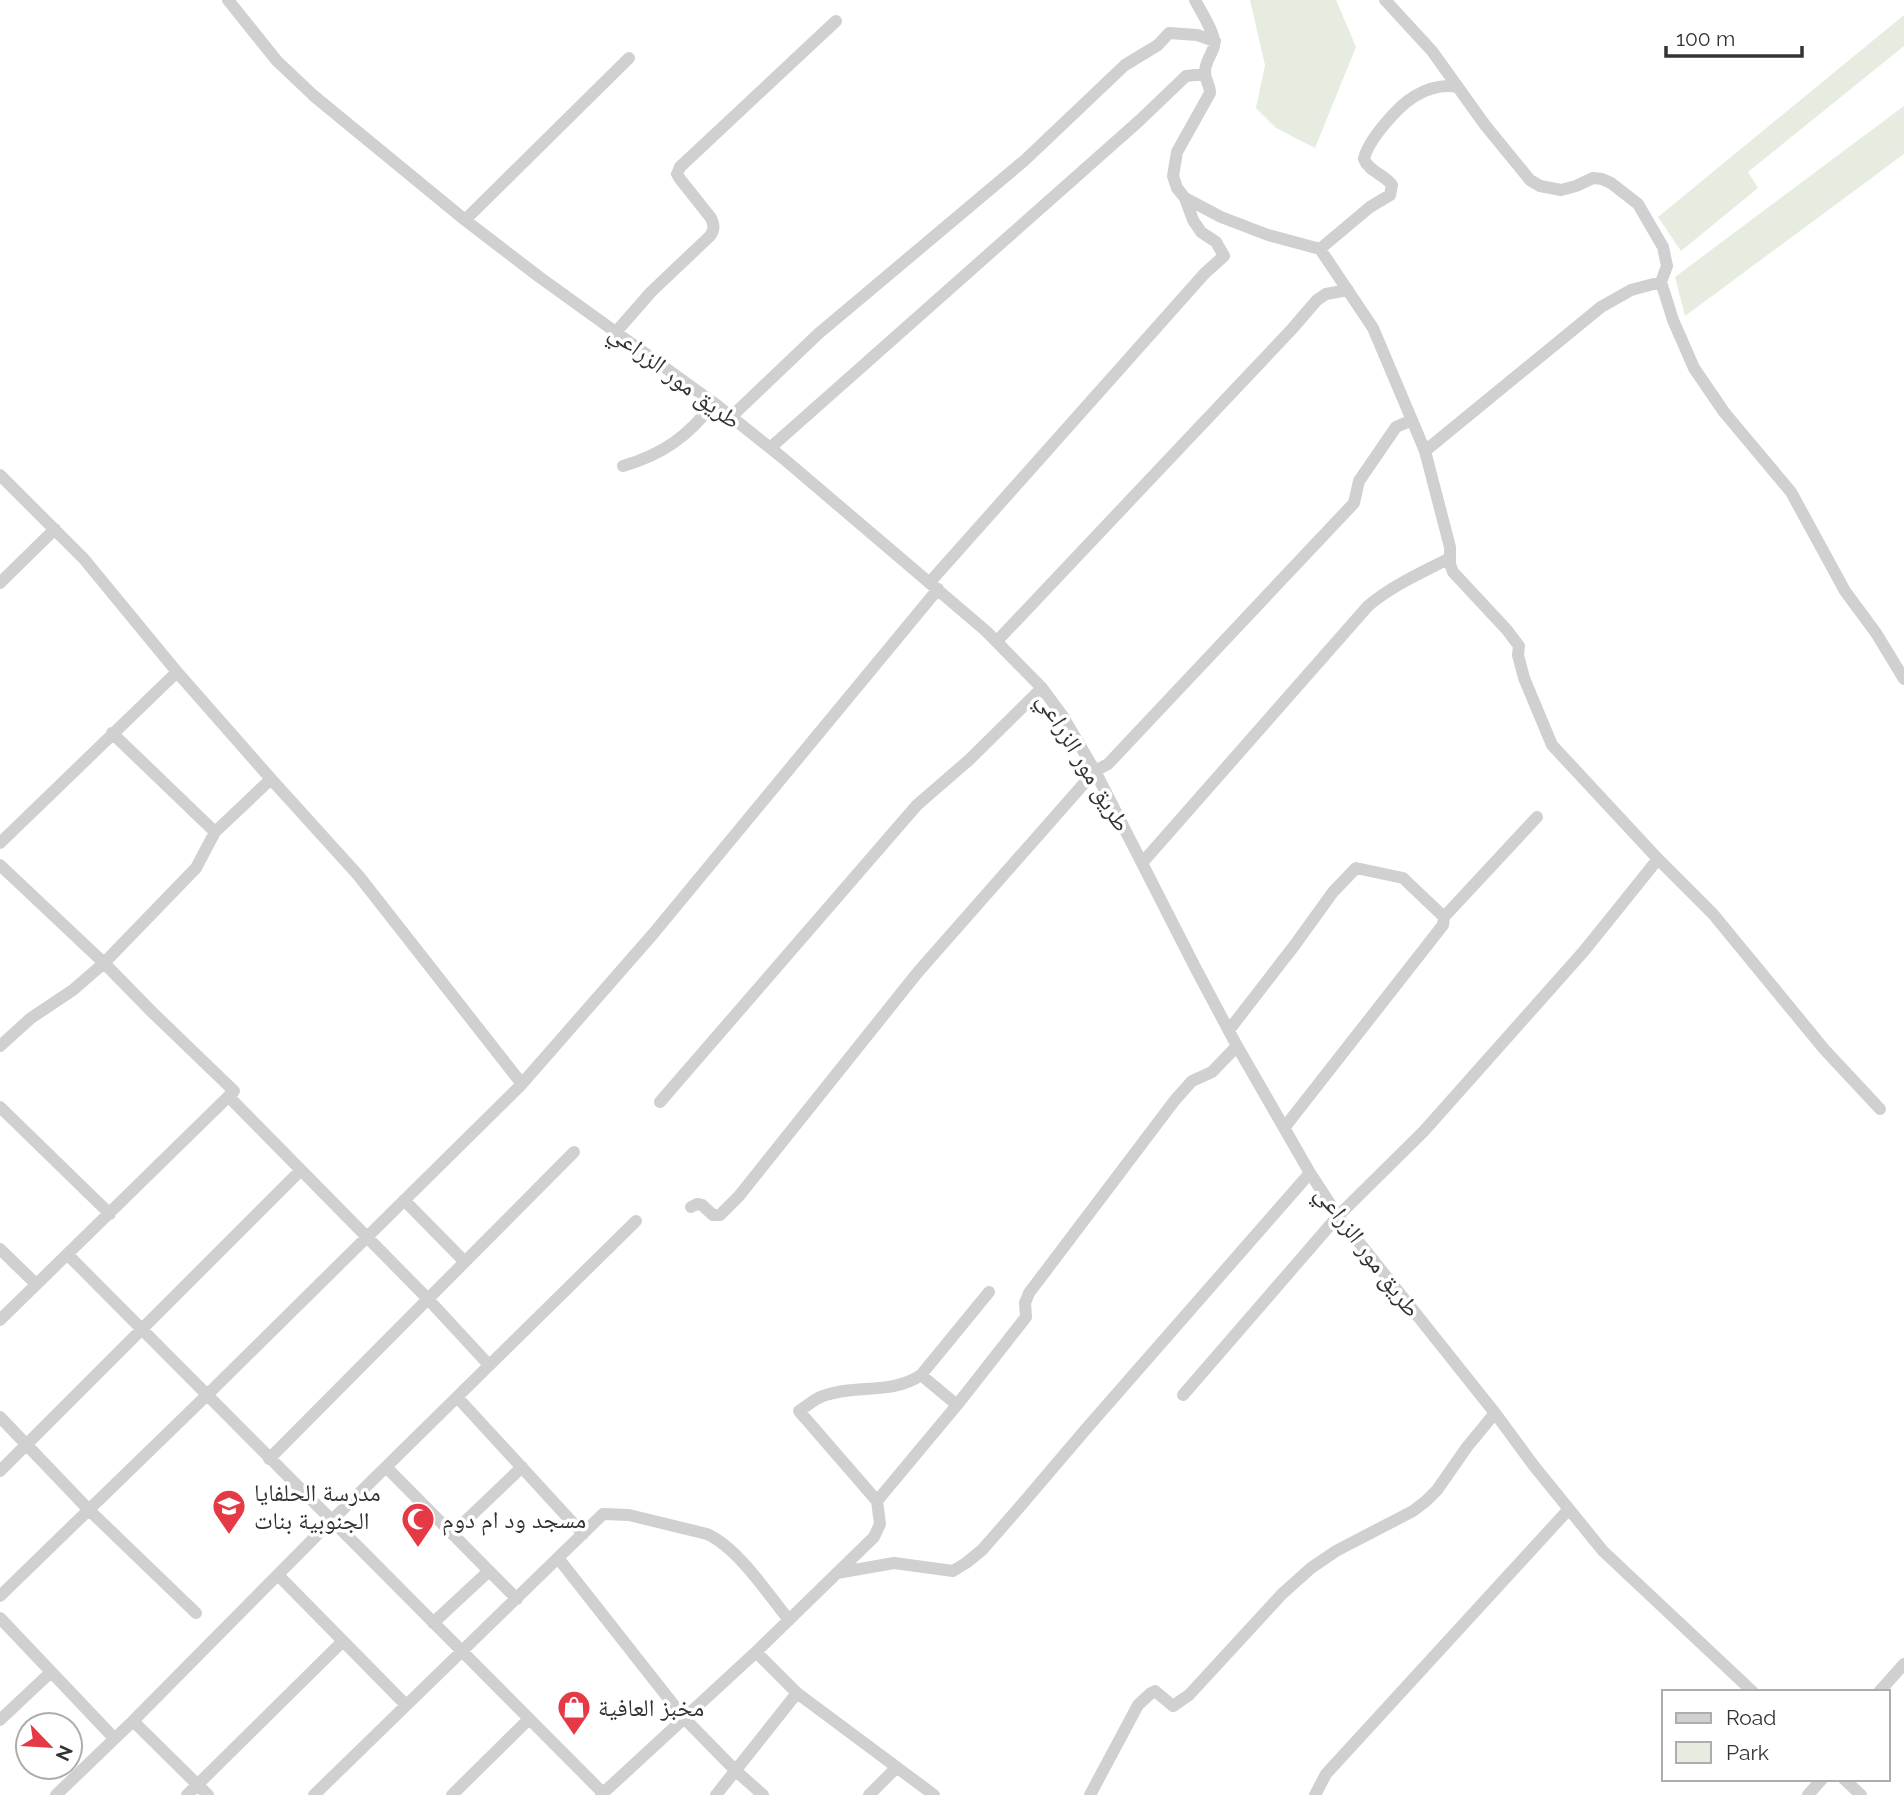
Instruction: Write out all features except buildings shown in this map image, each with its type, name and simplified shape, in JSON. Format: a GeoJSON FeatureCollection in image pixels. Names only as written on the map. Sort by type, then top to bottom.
{"type":"FeatureCollection","features":[{"type":"Feature","properties":{"kind":"street","name":"طريق مور الزراعي"},"geometry":{"type":"LineString","coordinates":[[228,0],[276,61],[294,79],[465,220],[714,403],[770,448],[934,585],[997,641],[1042,688],[1062,715],[1095,771],[1237,1046],[1310,1173],[1338,1216],[1603,1551],[1750,1690]]}},
{"type":"Feature","properties":{"kind":"street"},"geometry":{"type":"LineString","coordinates":[[0,1596],[522,1084],[653,934],[934,585],[1205,273],[1224,256],[1216,242],[1200,232],[1173,176],[1177,152],[1210,93],[1205,74],[1207,60],[1215,41],[1195,0]]}},
{"type":"Feature","properties":{"kind":"street"},"geometry":{"type":"LineString","coordinates":[[1384,0],[1432,51],[1523,173],[1540,186],[1561,190],[1593,178],[1602,179],[1638,204],[1663,247],[1667,266],[1661,282],[1673,320],[1694,368],[1724,412],[1791,492],[1845,591],[1876,633],[1904,680]]}},
{"type":"Feature","properties":{"kind":"street"},"geometry":{"type":"LineString","coordinates":[[616,332],[651,292],[713,231],[711,218],[677,174],[680,167],[836,21]]}},
{"type":"Feature","properties":{"kind":"street"},"geometry":{"type":"LineString","coordinates":[[731,417],[818,334],[1025,160],[1125,65],[1158,45],[1169,33],[1197,35],[1215,41]]}},
{"type":"Feature","properties":{"kind":"street"},"geometry":{"type":"LineString","coordinates":[[465,220],[629,58]]}},
{"type":"Feature","properties":{"kind":"street"},"geometry":{"type":"LineString","coordinates":[[770,448],[1139,121],[1172,87],[1186,76],[1205,74]]}},
{"type":"Feature","properties":{"kind":"street"},"geometry":{"type":"LineString","coordinates":[[1320,249],[1370,207],[1391,195],[1392,185],[1366,164],[1364,159],[1385,123],[1413,97],[1445,85],[1458,87]]}},
{"type":"Feature","properties":{"kind":"street"},"geometry":{"type":"LineString","coordinates":[[1185,198],[1221,217],[1268,235],[1320,249],[1373,328],[1425,451],[1450,547],[1451,569],[1519,646],[1518,655],[1524,678],[1552,745],[1713,914],[1824,1049],[1880,1109]]}},
{"type":"Feature","properties":{"kind":"street"},"geometry":{"type":"LineString","coordinates":[[1425,451],[1601,307],[1631,290],[1661,282]]}},
{"type":"Feature","properties":{"kind":"street"},"geometry":{"type":"LineString","coordinates":[[997,641],[1317,300],[1326,294],[1348,290]]}},
{"type":"Feature","properties":{"kind":"street"},"geometry":{"type":"LineString","coordinates":[[623,466],[658,453],[683,437],[700,422],[714,403]]}},
{"type":"Feature","properties":{"kind":"street"},"geometry":{"type":"LineString","coordinates":[[691,1207],[702,1205],[713,1215],[720,1215],[739,1196],[918,972],[1095,771],[1108,764],[1354,503],[1359,481],[1396,427],[1412,420]]}},
{"type":"Feature","properties":{"kind":"street"},"geometry":{"type":"LineString","coordinates":[[0,475],[84,559],[177,671],[378,898],[522,1084]]}},
{"type":"Feature","properties":{"kind":"street"},"geometry":{"type":"LineString","coordinates":[[0,583],[55,529]]}},
{"type":"Feature","properties":{"kind":"street"},"geometry":{"type":"LineString","coordinates":[[1142,863],[1368,606],[1401,583],[1450,558]]}},
{"type":"Feature","properties":{"kind":"street"},"geometry":{"type":"LineString","coordinates":[[0,843],[177,671]]}},
{"type":"Feature","properties":{"kind":"street"},"geometry":{"type":"LineString","coordinates":[[660,1102],[917,806],[969,760],[1042,688]]}},
{"type":"Feature","properties":{"kind":"street"},"geometry":{"type":"LineString","coordinates":[[112,733],[215,832]]}},
{"type":"Feature","properties":{"kind":"street"},"geometry":{"type":"LineString","coordinates":[[0,1046],[104,963],[196,868],[215,832],[271,779]]}},
{"type":"Feature","properties":{"kind":"street"},"geometry":{"type":"LineString","coordinates":[[1284,1128],[1443,925],[1444,917],[1537,817]]}},
{"type":"Feature","properties":{"kind":"street"},"geometry":{"type":"LineString","coordinates":[[1183,1395],[1338,1216],[1423,1131],[1584,951],[1658,859]]}},
{"type":"Feature","properties":{"kind":"street"},"geometry":{"type":"LineString","coordinates":[[0,865],[234,1091],[0,1320]]}},
{"type":"Feature","properties":{"kind":"street"},"geometry":{"type":"LineString","coordinates":[[1229,1030],[1333,892],[1356,868],[1403,878],[1444,917]]}},
{"type":"Feature","properties":{"kind":"street"},"geometry":{"type":"LineString","coordinates":[[877,1501],[1026,1317],[1025,1303],[1030,1293],[1175,1100],[1192,1081],[1212,1072],[1237,1046]]}},
{"type":"Feature","properties":{"kind":"street"},"geometry":{"type":"LineString","coordinates":[[229,1097],[428,1299],[489,1365]]}},
{"type":"Feature","properties":{"kind":"street"},"geometry":{"type":"LineString","coordinates":[[0,1107],[110,1214]]}},
{"type":"Feature","properties":{"kind":"street"},"geometry":{"type":"LineString","coordinates":[[269,1459],[574,1152]]}},
{"type":"Feature","properties":{"kind":"street"},"geometry":{"type":"LineString","coordinates":[[0,1471],[301,1170]]}},
{"type":"Feature","properties":{"kind":"street"},"geometry":{"type":"LineString","coordinates":[[836,1573],[894,1563],[953,1571],[967,1563],[982,1550],[1310,1173]]}},
{"type":"Feature","properties":{"kind":"street"},"geometry":{"type":"LineString","coordinates":[[404,1200],[465,1262]]}},
{"type":"Feature","properties":{"kind":"street"},"geometry":{"type":"LineString","coordinates":[[56,1795],[636,1221]]}},
{"type":"Feature","properties":{"kind":"street"},"geometry":{"type":"LineString","coordinates":[[0,1249],[36,1284]]}},
{"type":"Feature","properties":{"kind":"street"},"geometry":{"type":"LineString","coordinates":[[68,1255],[602,1794],[756,1652],[874,1537],[880,1524],[877,1501],[799,1411],[826,1394],[885,1389],[913,1381],[921,1375],[989,1292]]}},
{"type":"Feature","properties":{"kind":"street"},"geometry":{"type":"LineString","coordinates":[[921,1375],[957,1405]]}},
{"type":"Feature","properties":{"kind":"street"},"geometry":{"type":"LineString","coordinates":[[457,1397],[583,1534]]}},
{"type":"Feature","properties":{"kind":"street"},"geometry":{"type":"LineString","coordinates":[[1090,1795],[1138,1705],[1155,1691],[1173,1706],[1189,1695],[1282,1594],[1311,1568],[1336,1551],[1413,1511],[1426,1501],[1495,1413]]}},
{"type":"Feature","properties":{"kind":"street"},"geometry":{"type":"LineString","coordinates":[[0,1417],[89,1510],[196,1613]]}},
{"type":"Feature","properties":{"kind":"street"},"geometry":{"type":"LineString","coordinates":[[386,1467],[517,1599]]}},
{"type":"Feature","properties":{"kind":"street"},"geometry":{"type":"LineString","coordinates":[[453,1534],[522,1467]]}},
{"type":"Feature","properties":{"kind":"street"},"geometry":{"type":"LineString","coordinates":[[1315,1795],[1326,1774],[1569,1509]]}},
{"type":"Feature","properties":{"kind":"street"},"geometry":{"type":"LineString","coordinates":[[318,1794],[603,1514],[629,1515],[716,1538],[743,1563],[789,1620]]}},
{"type":"Feature","properties":{"kind":"street"},"geometry":{"type":"LineString","coordinates":[[558,1559],[684,1718],[763,1795]]}},
{"type":"Feature","properties":{"kind":"street"},"geometry":{"type":"LineString","coordinates":[[433,1623],[489,1571]]}},
{"type":"Feature","properties":{"kind":"street"},"geometry":{"type":"LineString","coordinates":[[278,1575],[406,1706]]}},
{"type":"Feature","properties":{"kind":"street"},"geometry":{"type":"LineString","coordinates":[[0,1618],[114,1738]]}},
{"type":"Feature","properties":{"kind":"street"},"geometry":{"type":"LineString","coordinates":[[187,1795],[343,1641]]}},
{"type":"Feature","properties":{"kind":"street"},"geometry":{"type":"LineString","coordinates":[[756,1652],[797,1693],[934,1795]]}},
{"type":"Feature","properties":{"kind":"street"},"geometry":{"type":"LineString","coordinates":[[1881,1690],[1904,1664]]}},
{"type":"Feature","properties":{"kind":"street"},"geometry":{"type":"LineString","coordinates":[[0,1720],[51,1672]]}},
{"type":"Feature","properties":{"kind":"street"},"geometry":{"type":"LineString","coordinates":[[716,1795],[797,1693]]}},
{"type":"Feature","properties":{"kind":"street"},"geometry":{"type":"LineString","coordinates":[[453,1795],[529,1719]]}},
{"type":"Feature","properties":{"kind":"street"},"geometry":{"type":"LineString","coordinates":[[133,1721],[208,1795]]}},
{"type":"Feature","properties":{"kind":"street"},"geometry":{"type":"LineString","coordinates":[[869,1795],[896,1768]]}},
{"type":"Feature","properties":{"kind":"street"},"geometry":{"type":"LineString","coordinates":[[1808,1795],[1820,1781]]}},
{"type":"Feature","properties":{"kind":"street"},"geometry":{"type":"LineString","coordinates":[[1846,1781],[1861,1795]]}},
{"type":"Feature","properties":{"kind":"green space"},"geometry":{"type":"Polygon","coordinates":[[[1250,0],[1336,0],[1356,47],[1315,148],[1276,128],[1256,108],[1265,65],[1250,0]]]}},
{"type":"Feature","properties":{"kind":"green space"},"geometry":{"type":"Polygon","coordinates":[[[1904,15],[1904,46],[1748,172],[1758,188],[1681,251],[1658,217],[1904,15]]]}},
{"type":"Feature","properties":{"kind":"green space"},"geometry":{"type":"Polygon","coordinates":[[[1904,106],[1904,154],[1685,316],[1675,277],[1904,106]]]}},
{"type":"Feature","properties":{"kind":"place","name":"مدرسة الحلفايا الجنوبية بنات"},"geometry":{"type":"Point","coordinates":[229,1536]}},
{"type":"Feature","properties":{"kind":"place","name":"مسجد ود ام دوم"},"geometry":{"type":"Point","coordinates":[418,1549]}},
{"type":"Feature","properties":{"kind":"place","name":"مخبز العافية"},"geometry":{"type":"Point","coordinates":[574,1737]}}]}
